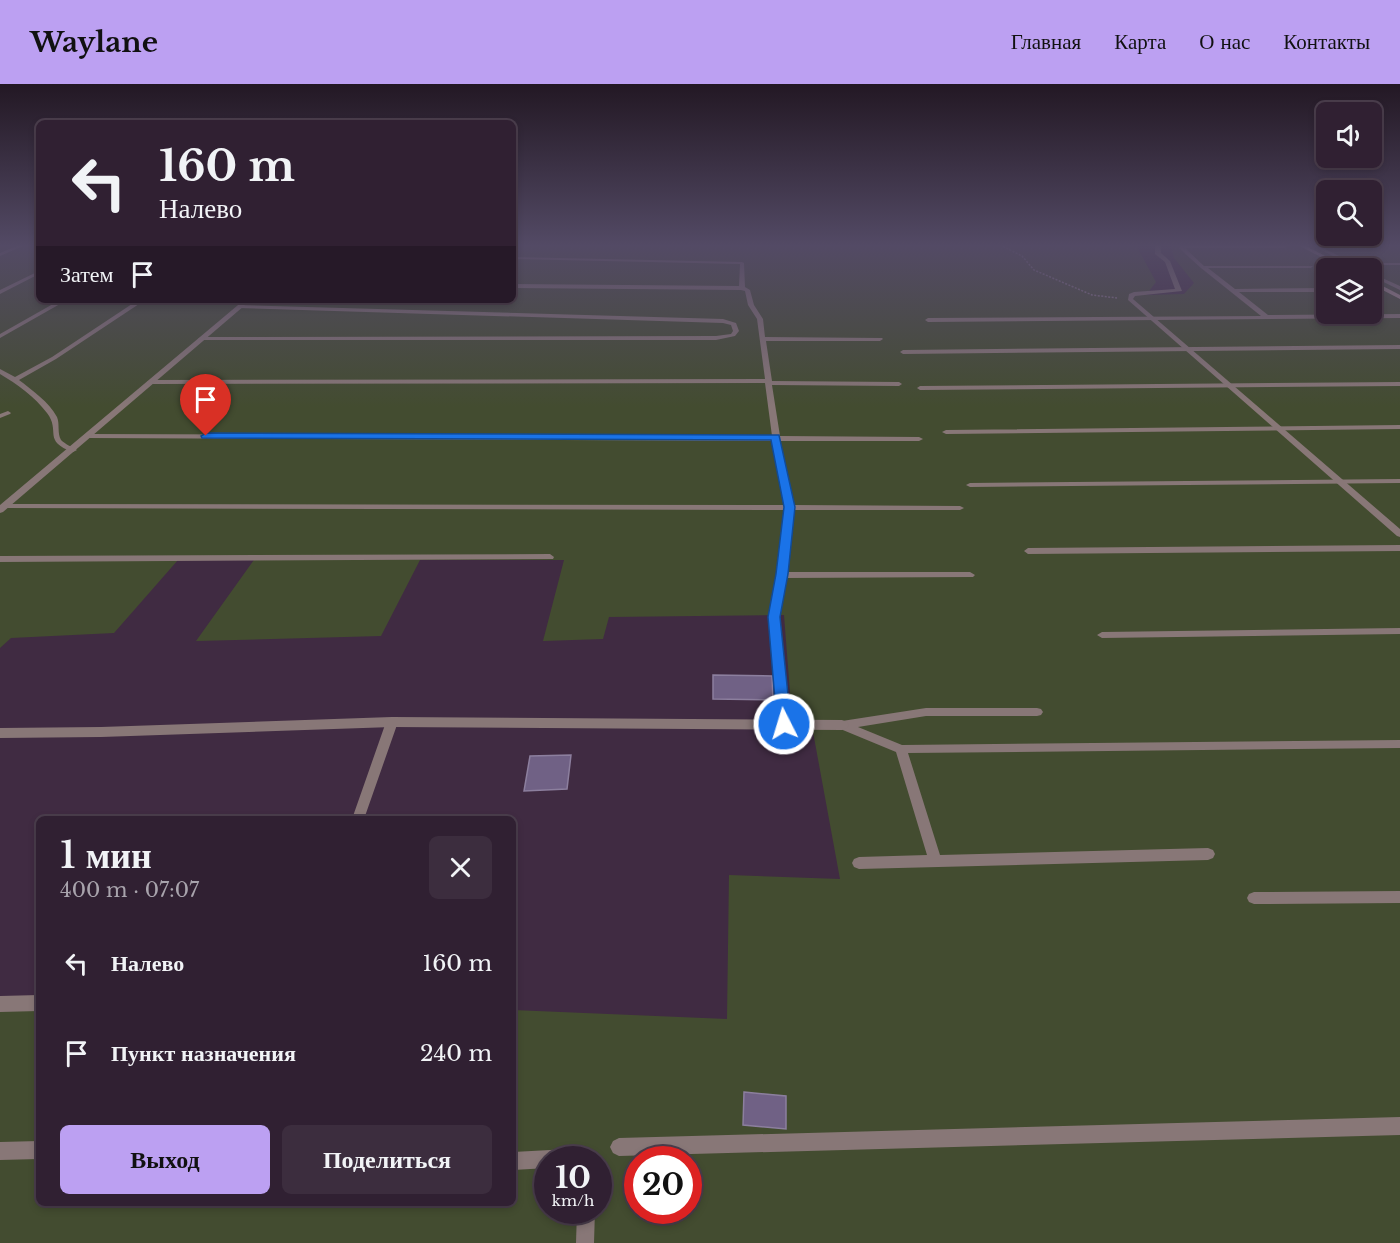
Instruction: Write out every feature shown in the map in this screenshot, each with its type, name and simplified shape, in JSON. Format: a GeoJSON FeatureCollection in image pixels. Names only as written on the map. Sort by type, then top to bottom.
{"type":"FeatureCollection","features":[{"type":"Feature","properties":{"kind":"street"},"geometry":{"type":"LineString","coordinates":[[1130,299],[1400,534]]}},
{"type":"Feature","properties":{"kind":"street"},"geometry":{"type":"LineString","coordinates":[[2,508],[245,303]]}},
{"type":"Feature","properties":{"kind":"street"},"geometry":{"type":"LineString","coordinates":[[0,733],[101,732],[392,722],[842,726]]}},
{"type":"Feature","properties":{"kind":"lane"},"geometry":{"type":"LineString","coordinates":[[749,299],[760,319],[767,382],[789,507],[782,574],[774,617],[784,724]]}},
{"type":"Feature","properties":{"kind":"lane"},"geometry":{"type":"LineString","coordinates":[[1243,299],[1268,318]]}},
{"type":"Feature","properties":{"kind":"lane"},"geometry":{"type":"LineString","coordinates":[[0,336],[59,303]]}},
{"type":"Feature","properties":{"kind":"lane"},"geometry":{"type":"LineString","coordinates":[[15,380],[54,358],[137,303]]}},
{"type":"Feature","properties":{"kind":"lane"},"geometry":{"type":"LineString","coordinates":[[201,339],[716,338],[733,335],[736,331],[734,324],[723,321],[239,308]]}},
{"type":"Feature","properties":{"kind":"lane"},"geometry":{"type":"LineString","coordinates":[[928,320],[1400,316]]}},
{"type":"Feature","properties":{"kind":"lane"},"geometry":{"type":"LineString","coordinates":[[762,339],[880,339]]}},
{"type":"Feature","properties":{"kind":"lane"},"geometry":{"type":"LineString","coordinates":[[903,352],[1400,347]]}},
{"type":"Feature","properties":{"kind":"lane"},"geometry":{"type":"LineString","coordinates":[[0,371],[15,380],[53,415],[59,444],[73,450]]}},
{"type":"Feature","properties":{"kind":"lane"},"geometry":{"type":"LineString","coordinates":[[150,382],[899,384]]}},
{"type":"Feature","properties":{"kind":"lane"},"geometry":{"type":"LineString","coordinates":[[920,388],[1400,384]]}},
{"type":"Feature","properties":{"kind":"lane"},"geometry":{"type":"LineString","coordinates":[[946,432],[1400,428]]}},
{"type":"Feature","properties":{"kind":"lane"},"geometry":{"type":"LineString","coordinates":[[87,436],[920,439]]}},
{"type":"Feature","properties":{"kind":"lane"},"geometry":{"type":"LineString","coordinates":[[970,486],[1400,481]]}},
{"type":"Feature","properties":{"kind":"lane"},"geometry":{"type":"LineString","coordinates":[[2,508],[960,508]]}},
{"type":"Feature","properties":{"kind":"lane"},"geometry":{"type":"LineString","coordinates":[[1028,551],[1400,548]]}},
{"type":"Feature","properties":{"kind":"lane"},"geometry":{"type":"LineString","coordinates":[[0,559],[550,557]]}},
{"type":"Feature","properties":{"kind":"lane"},"geometry":{"type":"LineString","coordinates":[[782,574],[970,576]]}},
{"type":"Feature","properties":{"kind":"lane"},"geometry":{"type":"LineString","coordinates":[[1102,634],[1400,631]]}},
{"type":"Feature","properties":{"kind":"lane"},"geometry":{"type":"LineString","coordinates":[[842,726],[926,712],[1037,712]]}},
{"type":"Feature","properties":{"kind":"lane"},"geometry":{"type":"LineString","coordinates":[[359,816],[392,722]]}},
{"type":"Feature","properties":{"kind":"lane"},"geometry":{"type":"LineString","coordinates":[[842,726],[901,750],[1400,744]]}},
{"type":"Feature","properties":{"kind":"lane"},"geometry":{"type":"LineString","coordinates":[[901,750],[935,861]]}},
{"type":"Feature","properties":{"kind":"lane"},"geometry":{"type":"LineString","coordinates":[[859,863],[1208,854]]}},
{"type":"Feature","properties":{"kind":"lane"},"geometry":{"type":"LineString","coordinates":[[1254,898],[1400,897]]}},
{"type":"Feature","properties":{"kind":"lane"},"geometry":{"type":"LineString","coordinates":[[0,1004],[36,1004]]}},
{"type":"Feature","properties":{"kind":"lane"},"geometry":{"type":"LineString","coordinates":[[619,1147],[1400,1126]]}},
{"type":"Feature","properties":{"kind":"lane"},"geometry":{"type":"LineString","coordinates":[[0,1151],[36,1150]]}},
{"type":"Feature","properties":{"kind":"lane"},"geometry":{"type":"LineString","coordinates":[[516,1161],[534,1160]]}},
{"type":"Feature","properties":{"kind":"lane"},"geometry":{"type":"LineString","coordinates":[[585,1243],[586,1224]]}},
{"type":"Feature","properties":{"kind":"green space"},"geometry":{"type":"Polygon","coordinates":[[[0,299],[36,299],[36,303],[516,303],[516,299],[1316,299],[1316,324],[1382,324],[1382,299],[1400,299],[1400,1243],[0,1243],[0,1004],[27,1005],[36,992],[36,1206],[516,1206],[516,1010],[727,1019],[729,875],[840,879],[811,721],[792,718],[784,615],[609,617],[603,639],[543,641],[564,560],[420,560],[381,636],[196,641],[256,557],[178,560],[114,633],[11,638],[0,648],[0,299]]]}},
{"type":"Feature","properties":{"kind":"building"},"geometry":{"type":"Polygon","coordinates":[[[713,675],[772,676],[773,700],[713,699],[713,675]]]}},
{"type":"Feature","properties":{"kind":"building"},"geometry":{"type":"Polygon","coordinates":[[[571,755],[567,789],[524,791],[530,756],[571,755]]]}},
{"type":"Feature","properties":{"kind":"building"},"geometry":{"type":"Polygon","coordinates":[[[744,1092],[786,1096],[786,1129],[743,1125],[744,1092]]]}},
{"type":"Feature","properties":{"kind":"route"},"geometry":{"type":"LineString","coordinates":[[206,436],[776,437],[789,507],[782,574],[774,617],[784,724]]}}]}
